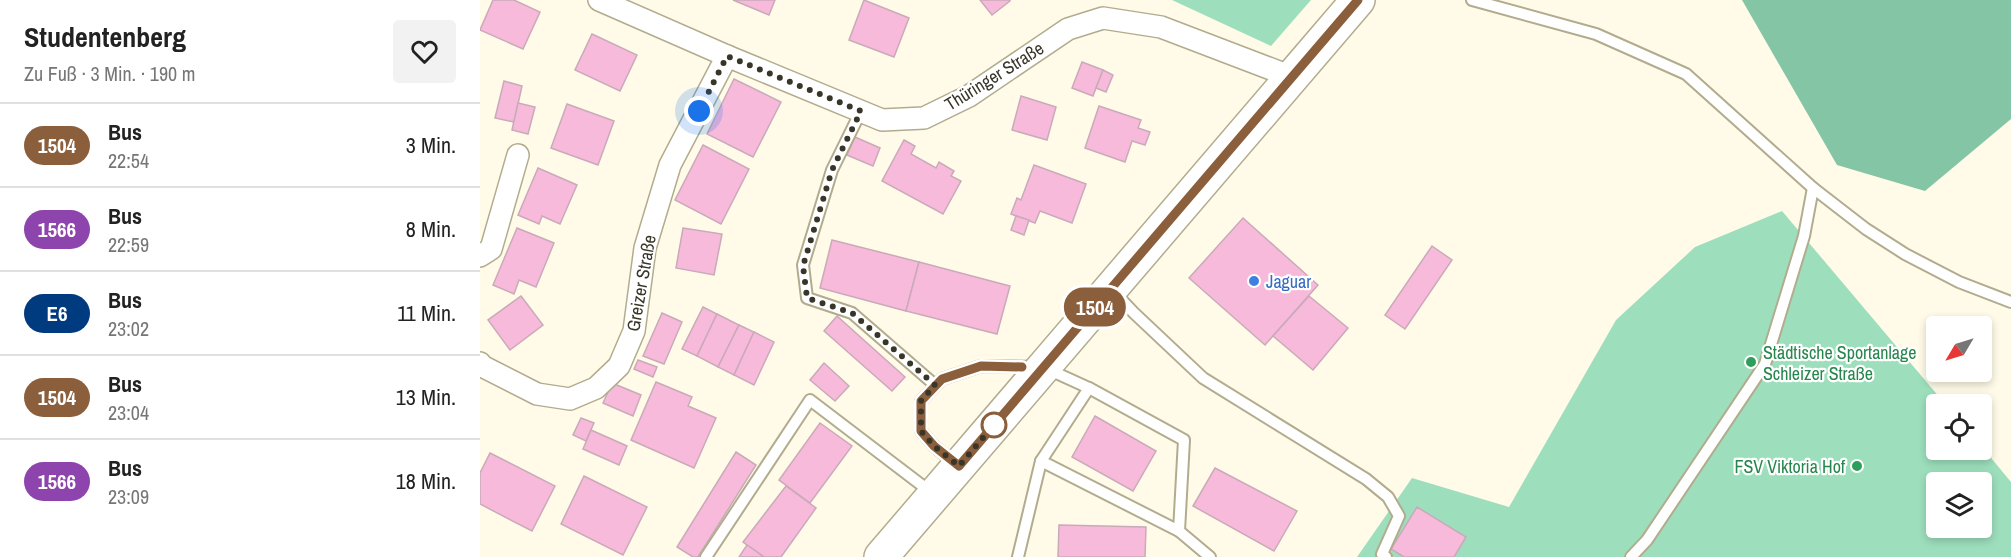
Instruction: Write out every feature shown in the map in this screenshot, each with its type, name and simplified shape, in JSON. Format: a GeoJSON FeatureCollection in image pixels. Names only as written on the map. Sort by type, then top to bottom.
{"type":"FeatureCollection","features":[{"type":"Feature","properties":{"kind":"main road"},"geometry":{"type":"LineString","coordinates":[[881,557],[1358,0]]}},
{"type":"Feature","properties":{"kind":"street","name":"Thüringer Straße"},"geometry":{"type":"LineString","coordinates":[[599,0],[882,120],[924,118],[969,96],[1068,29],[1103,18],[1161,27],[1292,77]]}},
{"type":"Feature","properties":{"kind":"street","name":"Greizer Straße"},"geometry":{"type":"LineString","coordinates":[[480,363],[537,394],[570,399],[596,388],[619,366],[634,331],[645,248],[670,165],[727,56]]}},
{"type":"Feature","properties":{"kind":"street"},"geometry":{"type":"LineString","coordinates":[[480,256],[491,249],[518,155]]}},
{"type":"Feature","properties":{"kind":"lane"},"geometry":{"type":"LineString","coordinates":[[1472,0],[1596,34],[1686,74],[1813,188],[1866,228],[1905,254],[1959,282],[2011,302]]}},
{"type":"Feature","properties":{"kind":"lane"},"geometry":{"type":"LineString","coordinates":[[861,111],[832,170],[803,266],[807,298],[852,313],[935,385]]}},
{"type":"Feature","properties":{"kind":"lane"},"geometry":{"type":"LineString","coordinates":[[1631,557],[1647,540],[1765,364],[1804,236],[1813,188]]}},
{"type":"Feature","properties":{"kind":"lane"},"geometry":{"type":"LineString","coordinates":[[1110,288],[1134,314],[1203,378],[1366,479],[1388,497],[1399,516],[1382,554],[1386,557]]}},
{"type":"Feature","properties":{"kind":"lane"},"geometry":{"type":"LineString","coordinates":[[959,466],[934,446],[921,431],[921,401],[942,379],[981,366],[1043,367],[1089,388],[1184,440],[1179,531]]}},
{"type":"Feature","properties":{"kind":"lane"},"geometry":{"type":"LineString","coordinates":[[1018,557],[1041,461],[1089,388]]}},
{"type":"Feature","properties":{"kind":"lane"},"geometry":{"type":"LineString","coordinates":[[706,557],[810,400],[934,495]]}},
{"type":"Feature","properties":{"kind":"lane"},"geometry":{"type":"LineString","coordinates":[[1041,461],[1179,531],[1210,557]]}},
{"type":"Feature","properties":{"kind":"green space"},"geometry":{"type":"Polygon","coordinates":[[[1172,0],[1311,0],[1271,46],[1172,0]]]}},
{"type":"Feature","properties":{"kind":"green space"},"geometry":{"type":"Polygon","coordinates":[[[1742,0],[2011,0],[2011,119],[1925,191],[1837,165],[1742,0]]]}},
{"type":"Feature","properties":{"kind":"green space","name":"Städtische Sportanlage Schleizer Straße"},"geometry":{"type":"Polygon","coordinates":[[[1782,211],[1937,394],[1926,394],[1926,460],[1992,459],[2011,482],[2011,557],[1357,557],[1412,478],[1509,507],[1616,320],[1695,247],[1782,211]]]}},
{"type":"Feature","properties":{"kind":"building"},"geometry":{"type":"Polygon","coordinates":[[[493,0],[514,0],[540,12],[523,49],[480,30],[493,0]]]}},
{"type":"Feature","properties":{"kind":"building"},"geometry":{"type":"Polygon","coordinates":[[[733,0],[775,0],[769,15],[733,0]]]}},
{"type":"Feature","properties":{"kind":"building"},"geometry":{"type":"Polygon","coordinates":[[[864,0],[909,18],[894,57],[849,40],[864,0]]]}},
{"type":"Feature","properties":{"kind":"building"},"geometry":{"type":"Polygon","coordinates":[[[980,0],[1010,0],[1010,1],[992,15],[980,0]]]}},
{"type":"Feature","properties":{"kind":"building"},"geometry":{"type":"Polygon","coordinates":[[[592,34],[637,55],[620,91],[575,70],[592,34]]]}},
{"type":"Feature","properties":{"kind":"building"},"geometry":{"type":"Polygon","coordinates":[[[1082,62],[1103,70],[1093,96],[1072,88],[1082,62]]]}},
{"type":"Feature","properties":{"kind":"building"},"geometry":{"type":"Polygon","coordinates":[[[1103,70],[1113,75],[1106,92],[1096,88],[1103,70]]]}},
{"type":"Feature","properties":{"kind":"building"},"geometry":{"type":"Polygon","coordinates":[[[734,79],[781,102],[753,157],[707,134],[734,79]]]}},
{"type":"Feature","properties":{"kind":"building"},"geometry":{"type":"Polygon","coordinates":[[[504,81],[522,86],[514,122],[495,118],[504,81]]]}},
{"type":"Feature","properties":{"kind":"building"},"geometry":{"type":"Polygon","coordinates":[[[1021,96],[1056,107],[1047,140],[1012,130],[1021,96]]]}},
{"type":"Feature","properties":{"kind":"building"},"geometry":{"type":"Polygon","coordinates":[[[518,103],[535,107],[528,134],[512,130],[518,103]]]}},
{"type":"Feature","properties":{"kind":"building"},"geometry":{"type":"Polygon","coordinates":[[[567,104],[614,121],[598,165],[551,148],[567,104]]]}},
{"type":"Feature","properties":{"kind":"building"},"geometry":{"type":"Polygon","coordinates":[[[1099,106],[1141,120],[1138,128],[1150,132],[1145,145],[1132,141],[1125,162],[1085,148],[1099,106]]]}},
{"type":"Feature","properties":{"kind":"building"},"geometry":{"type":"Polygon","coordinates":[[[855,137],[880,148],[873,166],[847,155],[855,137]]]}},
{"type":"Feature","properties":{"kind":"building"},"geometry":{"type":"Polygon","coordinates":[[[904,140],[915,146],[911,154],[936,168],[939,162],[954,171],[951,176],[961,181],[943,214],[882,181],[904,140]]]}},
{"type":"Feature","properties":{"kind":"building"},"geometry":{"type":"Polygon","coordinates":[[[703,145],[749,169],[721,224],[675,200],[703,145]]]}},
{"type":"Feature","properties":{"kind":"building"},"geometry":{"type":"Polygon","coordinates":[[[1034,165],[1086,184],[1072,223],[1040,211],[1035,223],[1011,214],[1017,198],[1021,200],[1034,165]]]}},
{"type":"Feature","properties":{"kind":"building"},"geometry":{"type":"Polygon","coordinates":[[[538,168],[577,185],[560,224],[542,216],[539,224],[518,215],[538,168]]]}},
{"type":"Feature","properties":{"kind":"building"},"geometry":{"type":"Polygon","coordinates":[[[1016,216],[1029,220],[1024,235],[1011,230],[1016,216]]]}},
{"type":"Feature","properties":{"kind":"building","name":"Jaguar"},"geometry":{"type":"Polygon","coordinates":[[[1243,218],[1318,285],[1265,345],[1189,278],[1243,218]]]}},
{"type":"Feature","properties":{"kind":"building"},"geometry":{"type":"Polygon","coordinates":[[[517,228],[554,243],[536,287],[519,280],[514,294],[493,285],[517,228]]]}},
{"type":"Feature","properties":{"kind":"building"},"geometry":{"type":"Polygon","coordinates":[[[683,228],[722,234],[714,275],[676,268],[683,228]]]}},
{"type":"Feature","properties":{"kind":"building"},"geometry":{"type":"Polygon","coordinates":[[[832,240],[919,262],[906,311],[820,288],[832,240]]]}},
{"type":"Feature","properties":{"kind":"building"},"geometry":{"type":"Polygon","coordinates":[[[1432,246],[1452,260],[1405,329],[1385,315],[1432,246]]]}},
{"type":"Feature","properties":{"kind":"building"},"geometry":{"type":"Polygon","coordinates":[[[919,262],[1010,286],[997,334],[906,311],[919,262]]]}},
{"type":"Feature","properties":{"kind":"building"},"geometry":{"type":"Polygon","coordinates":[[[521,296],[543,325],[510,350],[488,320],[521,296]]]}},
{"type":"Feature","properties":{"kind":"building"},"geometry":{"type":"Polygon","coordinates":[[[1309,296],[1348,328],[1313,370],[1273,336],[1309,296]]]}},
{"type":"Feature","properties":{"kind":"building"},"geometry":{"type":"Polygon","coordinates":[[[703,307],[717,314],[697,356],[682,349],[703,307]]]}},
{"type":"Feature","properties":{"kind":"building"},"geometry":{"type":"Polygon","coordinates":[[[662,313],[682,322],[664,364],[643,356],[662,313]]]}},
{"type":"Feature","properties":{"kind":"building"},"geometry":{"type":"Polygon","coordinates":[[[717,314],[739,325],[718,367],[697,356],[717,314]]]}},
{"type":"Feature","properties":{"kind":"building"},"geometry":{"type":"Polygon","coordinates":[[[837,316],[905,377],[892,391],[824,331],[837,316]]]}},
{"type":"Feature","properties":{"kind":"building"},"geometry":{"type":"Polygon","coordinates":[[[739,325],[754,332],[734,375],[718,367],[739,325]]]}},
{"type":"Feature","properties":{"kind":"building"},"geometry":{"type":"Polygon","coordinates":[[[754,332],[774,342],[754,385],[734,375],[754,332]]]}},
{"type":"Feature","properties":{"kind":"building"},"geometry":{"type":"Polygon","coordinates":[[[638,360],[657,367],[653,377],[634,369],[638,360]]]}},
{"type":"Feature","properties":{"kind":"building"},"geometry":{"type":"Polygon","coordinates":[[[824,363],[849,386],[835,401],[810,380],[824,363]]]}},
{"type":"Feature","properties":{"kind":"building"},"geometry":{"type":"Polygon","coordinates":[[[656,382],[692,397],[688,406],[716,418],[694,468],[631,440],[656,382]]]}},
{"type":"Feature","properties":{"kind":"building"},"geometry":{"type":"Polygon","coordinates":[[[612,383],[641,395],[633,416],[603,403],[612,383]]]}},
{"type":"Feature","properties":{"kind":"building"},"geometry":{"type":"Polygon","coordinates":[[[1095,416],[1156,451],[1133,491],[1072,457],[1095,416]]]}},
{"type":"Feature","properties":{"kind":"building"},"geometry":{"type":"Polygon","coordinates":[[[581,418],[594,423],[586,441],[573,435],[581,418]]]}},
{"type":"Feature","properties":{"kind":"building"},"geometry":{"type":"Polygon","coordinates":[[[820,423],[852,446],[810,503],[779,480],[820,423]]]}},
{"type":"Feature","properties":{"kind":"building"},"geometry":{"type":"Polygon","coordinates":[[[591,430],[627,446],[619,465],[583,449],[591,430]]]}},
{"type":"Feature","properties":{"kind":"building"},"geometry":{"type":"Polygon","coordinates":[[[736,452],[756,465],[698,557],[693,557],[677,547],[736,452]]]}},
{"type":"Feature","properties":{"kind":"building"},"geometry":{"type":"Polygon","coordinates":[[[490,453],[555,486],[532,531],[480,504],[480,473],[490,453]]]}},
{"type":"Feature","properties":{"kind":"building"},"geometry":{"type":"Polygon","coordinates":[[[1215,468],[1297,511],[1274,551],[1193,506],[1215,468]]]}},
{"type":"Feature","properties":{"kind":"building"},"geometry":{"type":"Polygon","coordinates":[[[584,476],[647,507],[623,555],[561,524],[584,476]]]}},
{"type":"Feature","properties":{"kind":"building"},"geometry":{"type":"Polygon","coordinates":[[[786,486],[816,508],[781,557],[764,557],[743,542],[786,486]]]}},
{"type":"Feature","properties":{"kind":"building"},"geometry":{"type":"Polygon","coordinates":[[[1417,507],[1466,537],[1454,557],[1404,557],[1391,549],[1417,507]]]}},
{"type":"Feature","properties":{"kind":"building"},"geometry":{"type":"Polygon","coordinates":[[[1059,525],[1146,527],[1145,557],[1058,557],[1059,525]]]}},
{"type":"Feature","properties":{"kind":"building"},"geometry":{"type":"Polygon","coordinates":[[[747,545],[764,557],[739,557],[747,545]]]}},
{"type":"Feature","properties":{"kind":"bus line","name":"1504"},"geometry":{"type":"LineString","coordinates":[[1022,367],[981,366],[942,379],[921,401],[921,431],[934,446],[959,466],[1358,0]]}},
{"type":"Feature","properties":{"kind":"place","name":"Jaguar"},"geometry":{"type":"Point","coordinates":[1254,281]}},
{"type":"Feature","properties":{"kind":"place","name":"Städtische Sportanlage Schleizer Straße"},"geometry":{"type":"Point","coordinates":[1751,362]}},
{"type":"Feature","properties":{"kind":"place","name":"FSV Viktoria Hof"},"geometry":{"type":"Point","coordinates":[1857,466]}},
{"type":"Feature","properties":{"kind":"route"},"geometry":{"type":"LineString","coordinates":[[699,111],[727,56],[861,111],[832,170],[803,266],[807,298],[852,313],[935,385],[921,401],[921,431],[934,446],[959,466],[994,425]]}}]}
